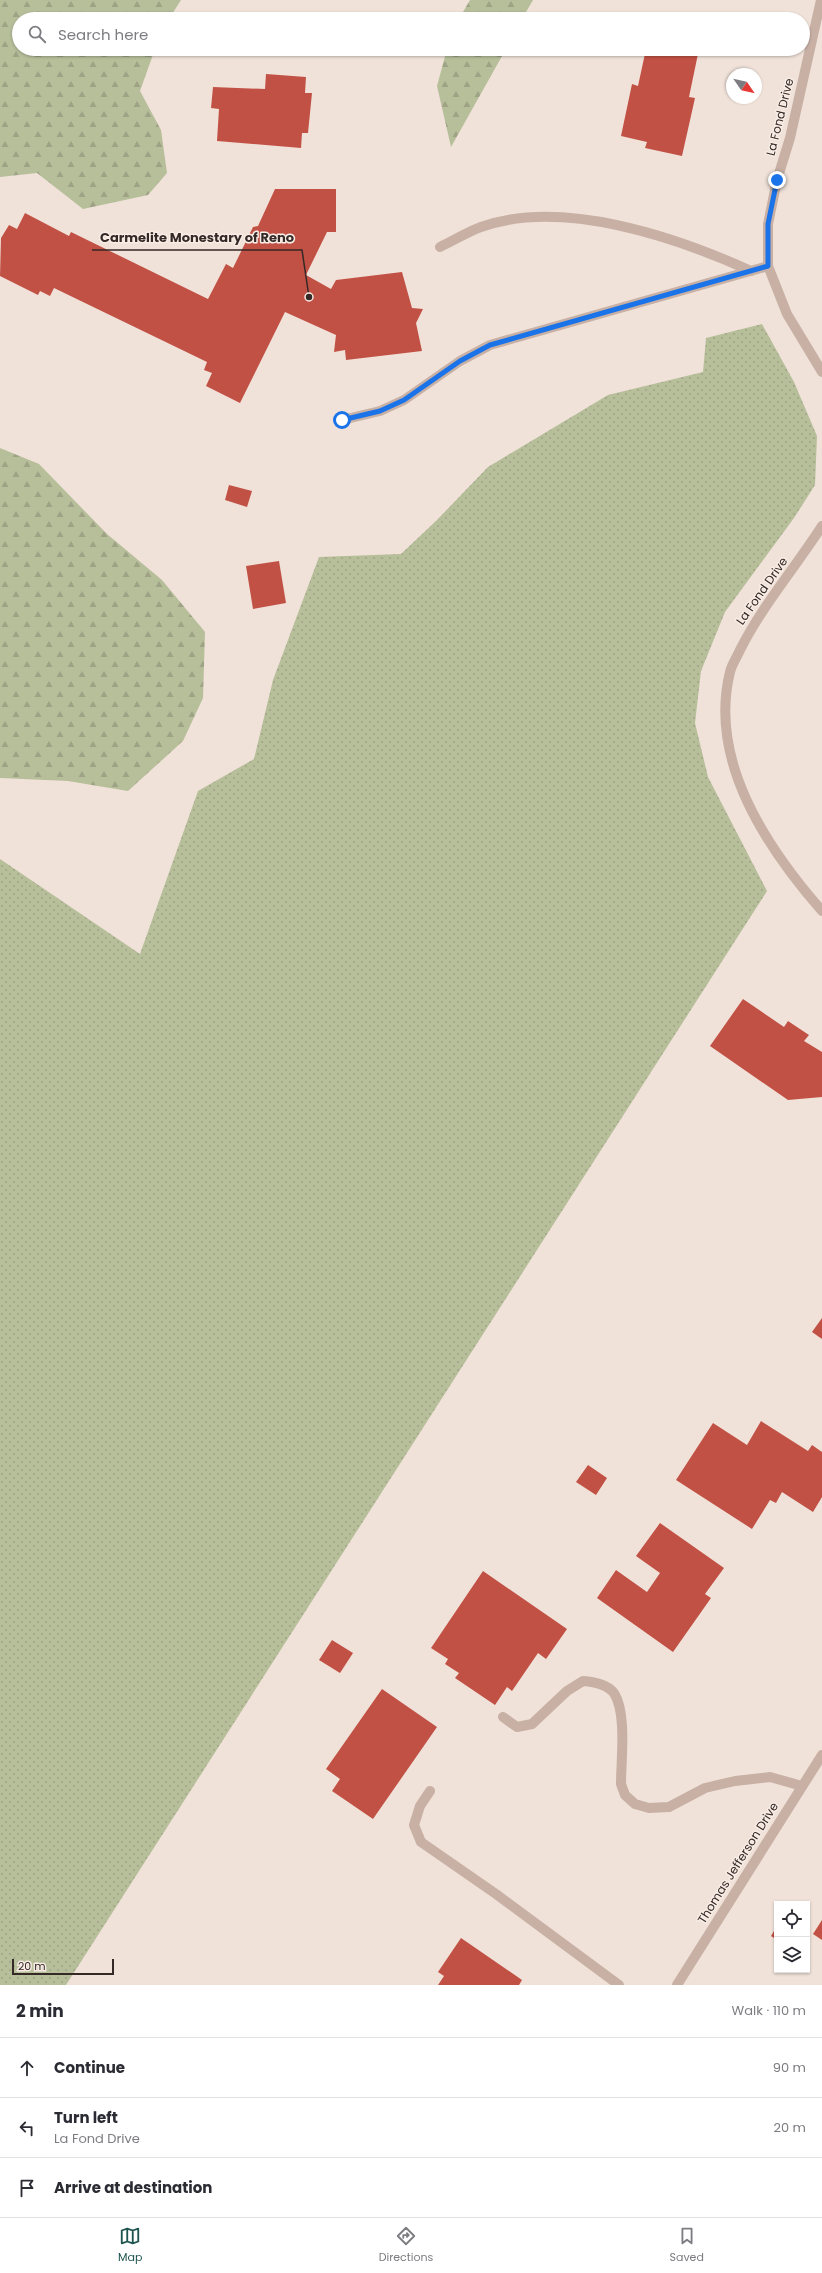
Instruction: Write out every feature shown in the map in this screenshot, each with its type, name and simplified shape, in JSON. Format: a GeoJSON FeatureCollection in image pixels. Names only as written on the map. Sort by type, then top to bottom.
{"type":"FeatureCollection","features":[{"type":"Feature","properties":{"kind":"street","name":"La Fond Drive"},"geometry":{"type":"LineString","coordinates":[[810,49],[821,0]]}},
{"type":"Feature","properties":{"kind":"street","name":"La Fond Drive"},"geometry":{"type":"LineString","coordinates":[[808,56],[790,138],[777,180],[768,224],[768,266],[787,314],[822,372]]}},
{"type":"Feature","properties":{"kind":"street"},"geometry":{"type":"LineString","coordinates":[[440,247],[480,227],[514,219],[561,218],[615,224],[680,241],[751,271]]}},
{"type":"Feature","properties":{"kind":"street"},"geometry":{"type":"LineString","coordinates":[[342,420],[380,411],[404,400],[460,361],[490,345],[768,266]]}},
{"type":"Feature","properties":{"kind":"street","name":"La Fond Drive"},"geometry":{"type":"LineString","coordinates":[[822,526],[752,626],[730,671],[726,715],[730,751],[742,788],[756,822],[822,911]]}},
{"type":"Feature","properties":{"kind":"street"},"geometry":{"type":"LineString","coordinates":[[503,1717],[517,1726],[532,1724],[567,1691],[583,1681],[599,1684],[613,1692],[621,1708],[621,1784],[625,1795],[636,1804],[649,1808],[668,1807],[705,1788],[735,1781],[770,1777],[802,1786]]}},
{"type":"Feature","properties":{"kind":"street","name":"Thomas Jefferson Drive"},"geometry":{"type":"LineString","coordinates":[[677,1985],[822,1755]]}},
{"type":"Feature","properties":{"kind":"street"},"geometry":{"type":"LineString","coordinates":[[430,1791],[420,1806],[414,1824],[421,1842],[496,1894],[619,1985]]}},
{"type":"Feature","properties":{"kind":"green space"},"geometry":{"type":"Polygon","coordinates":[[[0,0],[181,0],[173,12],[12,12],[12,56],[152,56],[140,91],[161,130],[167,173],[148,195],[83,209],[37,173],[0,177],[0,0]]]}},
{"type":"Feature","properties":{"kind":"green space"},"geometry":{"type":"Polygon","coordinates":[[[470,0],[533,0],[526,12],[463,12],[470,0]]]}},
{"type":"Feature","properties":{"kind":"green space"},"geometry":{"type":"Polygon","coordinates":[[[445,56],[502,56],[451,147],[437,86],[445,56]]]}},
{"type":"Feature","properties":{"kind":"green space"},"geometry":{"type":"Polygon","coordinates":[[[762,324],[794,382],[817,436],[815,485],[794,518],[725,612],[701,671],[695,723],[708,777],[767,891],[66,1985],[0,1985],[0,859],[140,954],[198,791],[254,759],[273,680],[319,557],[401,554],[437,520],[488,467],[608,395],[703,372],[706,338],[762,324]]]}},
{"type":"Feature","properties":{"kind":"green space"},"geometry":{"type":"Polygon","coordinates":[[[0,448],[39,464],[107,534],[162,580],[205,632],[203,698],[183,741],[128,791],[68,781],[0,778],[0,448]]]}},
{"type":"Feature","properties":{"kind":"building"},"geometry":{"type":"Polygon","coordinates":[[[644,56],[698,56],[689,97],[695,98],[682,156],[645,148],[647,142],[621,136],[632,84],[638,86],[644,56]]]}},
{"type":"Feature","properties":{"kind":"building"},"geometry":{"type":"Polygon","coordinates":[[[266,74],[306,77],[305,93],[312,93],[308,133],[302,133],[301,148],[217,141],[219,109],[211,108],[213,87],[265,89],[266,74]]]}},
{"type":"Feature","properties":{"kind":"building"},"geometry":{"type":"Polygon","coordinates":[[[275,189],[336,189],[336,232],[327,232],[306,275],[331,289],[336,280],[402,272],[412,308],[423,309],[416,323],[422,351],[346,360],[345,350],[334,352],[336,335],[285,312],[240,403],[206,386],[212,373],[204,370],[207,362],[54,288],[50,296],[40,291],[38,295],[0,276],[1,238],[9,225],[17,229],[25,213],[69,236],[71,232],[208,299],[226,264],[233,268],[253,227],[258,226],[275,189]]]}},
{"type":"Feature","properties":{"kind":"building"},"geometry":{"type":"Polygon","coordinates":[[[229,485],[252,491],[247,507],[225,500],[229,485]]]}},
{"type":"Feature","properties":{"kind":"building"},"geometry":{"type":"Polygon","coordinates":[[[279,561],[286,603],[253,609],[246,566],[279,561]]]}},
{"type":"Feature","properties":{"kind":"building"},"geometry":{"type":"Polygon","coordinates":[[[743,999],[784,1027],[788,1021],[809,1035],[804,1041],[822,1052],[822,1097],[788,1100],[710,1046],[743,999]]]}},
{"type":"Feature","properties":{"kind":"building"},"geometry":{"type":"Polygon","coordinates":[[[822,1318],[822,1339],[812,1332],[822,1318]]]}},
{"type":"Feature","properties":{"kind":"building"},"geometry":{"type":"Polygon","coordinates":[[[761,1421],[808,1451],[812,1445],[822,1452],[822,1497],[813,1512],[782,1492],[776,1503],[770,1500],[752,1529],[676,1480],[713,1423],[747,1445],[761,1421]]]}},
{"type":"Feature","properties":{"kind":"building"},"geometry":{"type":"Polygon","coordinates":[[[588,1465],[607,1478],[596,1495],[576,1482],[588,1465]]]}},
{"type":"Feature","properties":{"kind":"building"},"geometry":{"type":"Polygon","coordinates":[[[660,1523],[724,1568],[705,1594],[711,1598],[673,1652],[597,1598],[616,1570],[647,1592],[660,1573],[636,1556],[660,1523]]]}},
{"type":"Feature","properties":{"kind":"building"},"geometry":{"type":"Polygon","coordinates":[[[483,1571],[567,1629],[546,1659],[538,1653],[512,1691],[507,1687],[495,1705],[455,1678],[459,1673],[445,1664],[448,1659],[431,1648],[483,1571]]]}},
{"type":"Feature","properties":{"kind":"building"},"geometry":{"type":"Polygon","coordinates":[[[332,1640],[353,1653],[340,1673],[319,1660],[332,1640]]]}},
{"type":"Feature","properties":{"kind":"building"},"geometry":{"type":"Polygon","coordinates":[[[382,1689],[437,1727],[373,1819],[332,1791],[340,1779],[326,1769],[382,1689]]]}},
{"type":"Feature","properties":{"kind":"building"},"geometry":{"type":"Polygon","coordinates":[[[822,1920],[822,1940],[813,1934],[822,1920]]]}},
{"type":"Feature","properties":{"kind":"building"},"geometry":{"type":"Polygon","coordinates":[[[774,1931],[774,1938],[771,1936],[774,1931]]]}},
{"type":"Feature","properties":{"kind":"building"},"geometry":{"type":"Polygon","coordinates":[[[461,1938],[522,1980],[519,1985],[438,1985],[444,1976],[438,1972],[461,1938]]]}},
{"type":"Feature","properties":{"kind":"place","name":"Carmelite Monestary of Reno"},"geometry":{"type":"Point","coordinates":[309,297]}},
{"type":"Feature","properties":{"kind":"route"},"geometry":{"type":"LineString","coordinates":[[342,420],[380,411],[404,400],[460,361],[490,345],[768,266],[768,224],[777,180]]}}]}
